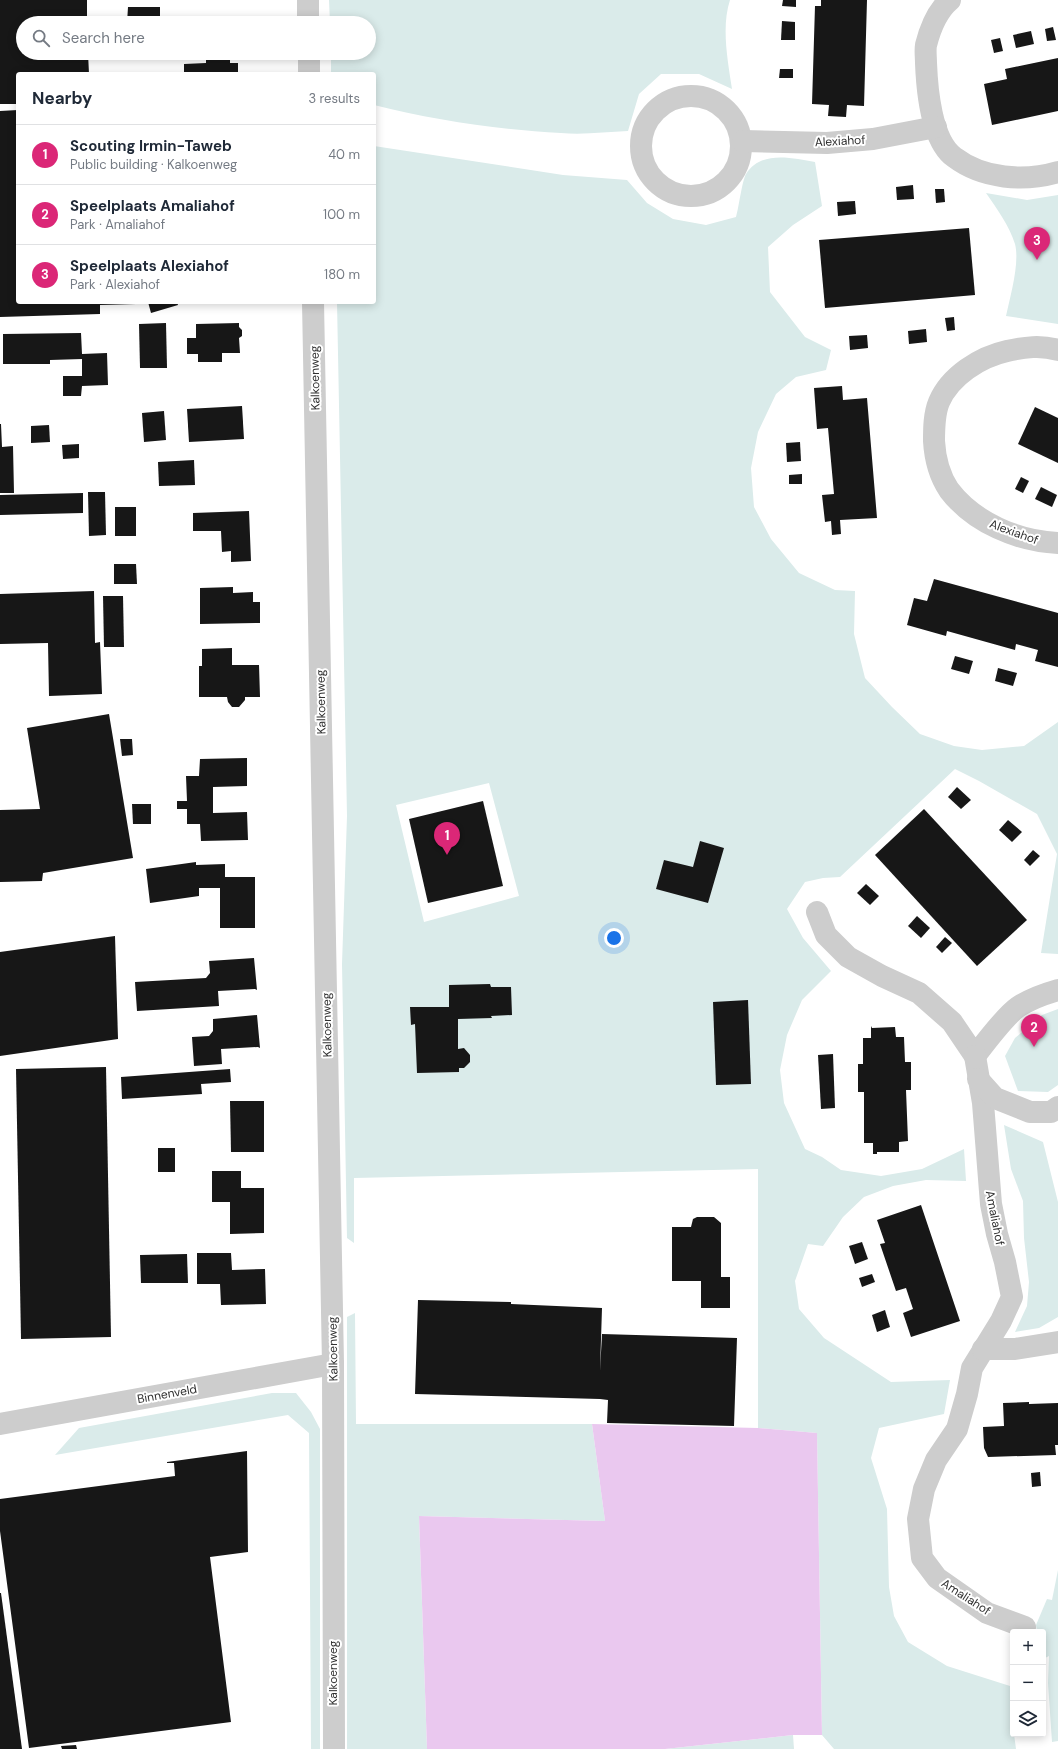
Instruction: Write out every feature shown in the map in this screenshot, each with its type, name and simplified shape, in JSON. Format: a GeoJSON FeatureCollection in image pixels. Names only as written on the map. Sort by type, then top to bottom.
{"type":"FeatureCollection","features":[{"type":"Feature","properties":{"kind":"street"},"geometry":{"type":"LineString","coordinates":[[308,0],[308,16]]}},
{"type":"Feature","properties":{"kind":"street"},"geometry":{"type":"LineString","coordinates":[[950,0],[945,4],[934,21],[926,46],[926,75],[930,108],[940,138],[952,156],[974,168],[994,175],[1018,178],[1044,176],[1058,172]]}},
{"type":"Feature","properties":{"kind":"street"},"geometry":{"type":"LineString","coordinates":[[309,60],[309,72]]}},
{"type":"Feature","properties":{"kind":"street"},"geometry":{"type":"LineString","coordinates":[[695,95],[714,100],[730,113],[740,130],[743,141],[737,169],[724,185],[707,194],[687,197],[668,192],[652,179],[644,164],[641,149],[646,123],[658,107],[675,97],[695,95]]}},
{"type":"Feature","properties":{"kind":"street","name":"Alexiahof"},"geometry":{"type":"LineString","coordinates":[[743,141],[835,142],[874,139],[936,127]]}},
{"type":"Feature","properties":{"kind":"street","name":"Kalkoenweg"},"geometry":{"type":"LineString","coordinates":[[313,304],[333,1364],[334,1749]]}},
{"type":"Feature","properties":{"kind":"street","name":"Alexiahof"},"geometry":{"type":"LineString","coordinates":[[1058,350],[1047,347],[1024,347],[984,358],[965,371],[951,383],[939,402],[935,420],[934,436],[935,458],[941,477],[949,490],[968,509],[988,524],[1014,534],[1040,542],[1058,543]]}},
{"type":"Feature","properties":{"kind":"street","name":"Amaliahof"},"geometry":{"type":"LineString","coordinates":[[817,912],[826,935],[848,957],[882,976],[919,993],[952,1022],[975,1056],[983,1103],[991,1204],[1012,1297],[1001,1321],[982,1349],[972,1368],[967,1394],[957,1429],[936,1460],[924,1489],[918,1519],[922,1558],[937,1578],[987,1613],[1025,1627]]}},
{"type":"Feature","properties":{"kind":"street"},"geometry":{"type":"LineString","coordinates":[[975,1056],[1017,1007],[1040,995],[1058,990]]}},
{"type":"Feature","properties":{"kind":"street"},"geometry":{"type":"LineString","coordinates":[[978,1079],[995,1098],[1030,1112],[1052,1112],[1058,1107]]}},
{"type":"Feature","properties":{"kind":"street"},"geometry":{"type":"LineString","coordinates":[[982,1349],[1015,1349],[1058,1342]]}},
{"type":"Feature","properties":{"kind":"street","name":"Binnenveld"},"geometry":{"type":"LineString","coordinates":[[0,1424],[333,1364]]}},
{"type":"Feature","properties":{"kind":"shaded area"},"geometry":{"type":"Polygon","coordinates":[[[329,0],[730,0],[727,10],[726,44],[732,89],[699,74],[661,74],[639,94],[628,131],[569,134],[538,132],[443,120],[376,105],[376,72],[331,72],[331,60],[376,60],[376,16],[330,16],[329,0]]]}},
{"type":"Feature","properties":{"kind":"shaded area"},"geometry":{"type":"Polygon","coordinates":[[[376,146],[563,175],[627,180],[647,203],[673,219],[706,225],[736,217],[746,174],[752,166],[760,161],[787,158],[815,162],[822,206],[793,225],[768,247],[770,292],[805,337],[831,350],[826,370],[796,377],[776,394],[758,432],[751,468],[754,507],[771,539],[799,573],[835,590],[855,591],[854,634],[865,678],[920,734],[954,746],[982,750],[1024,746],[1058,722],[1058,954],[1041,953],[1057,854],[1037,814],[955,769],[840,877],[823,878],[805,882],[787,909],[803,938],[831,971],[802,1000],[787,1035],[780,1070],[784,1103],[805,1149],[822,1157],[841,1170],[881,1176],[922,1169],[964,1149],[966,1181],[926,1180],[893,1186],[864,1197],[843,1217],[823,1246],[808,1244],[795,1281],[799,1309],[824,1338],[891,1382],[950,1380],[944,1414],[879,1428],[871,1458],[887,1509],[889,1587],[894,1616],[908,1642],[947,1666],[1010,1686],[1010,1737],[1014,1737],[1016,1749],[834,1749],[822,1735],[817,1433],[758,1428],[758,1169],[354,1178],[354,1243],[347,1238],[342,964],[347,816],[337,304],[376,304],[376,146]],[[489,783],[396,805],[424,922],[519,896],[489,783]]]}},
{"type":"Feature","properties":{"kind":"shaded area"},"geometry":{"type":"Polygon","coordinates":[[[986,193],[1027,200],[1058,195],[1058,324],[1006,316],[1015,270],[1015,244],[1006,224],[986,193]]]}},
{"type":"Feature","properties":{"kind":"shaded area"},"geometry":{"type":"Polygon","coordinates":[[[1058,1009],[1058,1085],[1048,1092],[1018,1091],[1005,1056],[1015,1038],[1042,1015],[1058,1009]]]}},
{"type":"Feature","properties":{"kind":"shaded area"},"geometry":{"type":"Polygon","coordinates":[[[1004,1125],[1043,1142],[1058,1202],[1058,1317],[1039,1328],[1015,1332],[1027,1306],[1029,1282],[1024,1238],[1023,1201],[1011,1169],[1004,1125]]]}},
{"type":"Feature","properties":{"kind":"shaded area"},"geometry":{"type":"Polygon","coordinates":[[[355,1313],[356,1424],[592,1424],[605,1521],[419,1516],[427,1749],[347,1749],[347,1317],[355,1313]]]}},
{"type":"Feature","properties":{"kind":"shaded area"},"geometry":{"type":"Polygon","coordinates":[[[272,1393],[296,1393],[311,1412],[320,1429],[320,1749],[311,1749],[309,1433],[288,1415],[55,1455],[79,1428],[272,1393]]]}},
{"type":"Feature","properties":{"kind":"shaded area"},"geometry":{"type":"Polygon","coordinates":[[[592,1424],[758,1428],[817,1433],[822,1735],[793,1735],[665,1749],[427,1749],[419,1516],[605,1521],[592,1424]]]}},
{"type":"Feature","properties":{"kind":"shaded area"},"geometry":{"type":"Polygon","coordinates":[[[1058,1570],[1058,1741],[1052,1742],[1048,1683],[1049,1656],[1046,1658],[1046,1629],[1037,1629],[1036,1625],[1047,1599],[1052,1600],[1058,1570]]]}},
{"type":"Feature","properties":{"kind":"shaded area"},"geometry":{"type":"Polygon","coordinates":[[[793,1735],[794,1749],[665,1749],[793,1735]]]}},
{"type":"Feature","properties":{"kind":"building"},"geometry":{"type":"Polygon","coordinates":[[[0,0],[87,0],[87,16],[16,16],[16,60],[88,60],[89,72],[16,72],[16,104],[0,104],[0,0]]]}},
{"type":"Feature","properties":{"kind":"building"},"geometry":{"type":"Polygon","coordinates":[[[783,0],[796,0],[796,7],[782,6],[783,0]]]}},
{"type":"Feature","properties":{"kind":"building"},"geometry":{"type":"Polygon","coordinates":[[[821,0],[867,0],[864,106],[847,105],[846,117],[828,116],[829,105],[812,104],[815,6],[821,6],[821,0]]]}},
{"type":"Feature","properties":{"kind":"building"},"geometry":{"type":"Polygon","coordinates":[[[128,7],[160,7],[160,16],[127,16],[128,7]]]}},
{"type":"Feature","properties":{"kind":"building"},"geometry":{"type":"Polygon","coordinates":[[[782,21],[795,22],[795,40],[781,40],[782,21]]]}},
{"type":"Feature","properties":{"kind":"building"},"geometry":{"type":"Polygon","coordinates":[[[1053,27],[1056,40],[1047,41],[1045,29],[1053,27]]]}},
{"type":"Feature","properties":{"kind":"building"},"geometry":{"type":"Polygon","coordinates":[[[1031,31],[1034,44],[1016,48],[1013,35],[1031,31]]]}},
{"type":"Feature","properties":{"kind":"building"},"geometry":{"type":"Polygon","coordinates":[[[1000,38],[1003,51],[994,53],[991,40],[1000,38]]]}},
{"type":"Feature","properties":{"kind":"building"},"geometry":{"type":"Polygon","coordinates":[[[1058,58],[1058,111],[992,125],[984,84],[1007,79],[1005,69],[1058,58]]]}},
{"type":"Feature","properties":{"kind":"building"},"geometry":{"type":"Polygon","coordinates":[[[206,60],[230,60],[230,63],[238,63],[238,72],[184,72],[184,64],[206,63],[206,60]]]}},
{"type":"Feature","properties":{"kind":"building"},"geometry":{"type":"Polygon","coordinates":[[[780,69],[793,69],[793,78],[779,78],[780,69]]]}},
{"type":"Feature","properties":{"kind":"building"},"geometry":{"type":"Polygon","coordinates":[[[16,110],[16,304],[136,304],[100,305],[100,314],[0,317],[0,111],[16,110]]]}},
{"type":"Feature","properties":{"kind":"building"},"geometry":{"type":"Polygon","coordinates":[[[913,185],[914,199],[897,200],[896,187],[913,185]]]}},
{"type":"Feature","properties":{"kind":"building"},"geometry":{"type":"Polygon","coordinates":[[[935,189],[944,189],[945,202],[936,203],[935,189]]]}},
{"type":"Feature","properties":{"kind":"building"},"geometry":{"type":"Polygon","coordinates":[[[855,201],[856,214],[838,216],[837,202],[855,201]]]}},
{"type":"Feature","properties":{"kind":"building"},"geometry":{"type":"Polygon","coordinates":[[[969,228],[975,295],[825,308],[819,240],[969,228]]]}},
{"type":"Feature","properties":{"kind":"building"},"geometry":{"type":"Polygon","coordinates":[[[149,304],[178,305],[151,313],[149,304]]]}},
{"type":"Feature","properties":{"kind":"building"},"geometry":{"type":"Polygon","coordinates":[[[954,317],[955,330],[947,331],[945,318],[954,317]]]}},
{"type":"Feature","properties":{"kind":"building"},"geometry":{"type":"Polygon","coordinates":[[[166,323],[167,368],[140,368],[139,324],[166,323]]]}},
{"type":"Feature","properties":{"kind":"building"},"geometry":{"type":"Polygon","coordinates":[[[239,323],[239,327],[242,330],[242,336],[239,338],[240,353],[222,353],[222,362],[198,362],[198,354],[187,354],[187,338],[196,338],[196,324],[239,323]]]}},
{"type":"Feature","properties":{"kind":"building"},"geometry":{"type":"Polygon","coordinates":[[[926,329],[927,342],[909,344],[908,331],[926,329]]]}},
{"type":"Feature","properties":{"kind":"building"},"geometry":{"type":"Polygon","coordinates":[[[81,333],[82,354],[107,353],[108,385],[82,386],[81,396],[63,396],[63,376],[82,376],[82,359],[50,360],[50,364],[3,364],[3,334],[81,333]]]}},
{"type":"Feature","properties":{"kind":"building"},"geometry":{"type":"Polygon","coordinates":[[[867,335],[868,348],[850,350],[849,336],[867,335]]]}},
{"type":"Feature","properties":{"kind":"building"},"geometry":{"type":"Polygon","coordinates":[[[842,386],[843,400],[867,398],[877,518],[840,520],[841,534],[832,535],[831,521],[825,522],[822,495],[834,494],[828,428],[817,429],[814,388],[842,386]]]}},
{"type":"Feature","properties":{"kind":"building"},"geometry":{"type":"Polygon","coordinates":[[[242,406],[244,439],[189,442],[187,409],[242,406]]]}},
{"type":"Feature","properties":{"kind":"building"},"geometry":{"type":"Polygon","coordinates":[[[1035,407],[1058,418],[1058,463],[1018,444],[1035,407]]]}},
{"type":"Feature","properties":{"kind":"building"},"geometry":{"type":"Polygon","coordinates":[[[164,411],[166,440],[144,442],[142,413],[164,411]]]}},
{"type":"Feature","properties":{"kind":"building"},"geometry":{"type":"Polygon","coordinates":[[[0,424],[2,447],[13,446],[14,493],[0,493],[0,424]]]}},
{"type":"Feature","properties":{"kind":"building"},"geometry":{"type":"Polygon","coordinates":[[[49,425],[50,442],[31,443],[31,426],[49,425]]]}},
{"type":"Feature","properties":{"kind":"building"},"geometry":{"type":"Polygon","coordinates":[[[800,442],[801,461],[787,462],[786,443],[800,442]]]}},
{"type":"Feature","properties":{"kind":"building"},"geometry":{"type":"Polygon","coordinates":[[[79,444],[79,458],[63,459],[62,445],[79,444]]]}},
{"type":"Feature","properties":{"kind":"building"},"geometry":{"type":"Polygon","coordinates":[[[194,460],[195,485],[159,486],[158,462],[194,460]]]}},
{"type":"Feature","properties":{"kind":"building"},"geometry":{"type":"Polygon","coordinates":[[[802,474],[802,484],[789,484],[789,475],[802,474]]]}},
{"type":"Feature","properties":{"kind":"building"},"geometry":{"type":"Polygon","coordinates":[[[1021,477],[1029,481],[1023,493],[1015,489],[1021,477]]]}},
{"type":"Feature","properties":{"kind":"building"},"geometry":{"type":"Polygon","coordinates":[[[1041,487],[1057,495],[1052,507],[1035,499],[1041,487]]]}},
{"type":"Feature","properties":{"kind":"building"},"geometry":{"type":"Polygon","coordinates":[[[88,492],[105,492],[106,535],[89,536],[88,492]]]}},
{"type":"Feature","properties":{"kind":"building"},"geometry":{"type":"Polygon","coordinates":[[[83,493],[83,513],[0,515],[0,495],[83,493]]]}},
{"type":"Feature","properties":{"kind":"building"},"geometry":{"type":"Polygon","coordinates":[[[115,507],[136,507],[136,536],[115,536],[115,507]]]}},
{"type":"Feature","properties":{"kind":"building"},"geometry":{"type":"Polygon","coordinates":[[[249,511],[251,561],[231,562],[231,551],[222,552],[221,531],[193,531],[193,513],[249,511]]]}},
{"type":"Feature","properties":{"kind":"building"},"geometry":{"type":"Polygon","coordinates":[[[114,564],[136,564],[137,584],[114,584],[114,564]]]}},
{"type":"Feature","properties":{"kind":"building"},"geometry":{"type":"Polygon","coordinates":[[[934,579],[1058,613],[1058,667],[1035,661],[1038,650],[1016,644],[1015,650],[947,631],[946,636],[907,625],[914,598],[927,601],[934,579]]]}},
{"type":"Feature","properties":{"kind":"building"},"geometry":{"type":"Polygon","coordinates":[[[233,587],[233,593],[253,592],[253,602],[260,602],[260,623],[200,624],[200,588],[233,587]]]}},
{"type":"Feature","properties":{"kind":"building"},"geometry":{"type":"Polygon","coordinates":[[[94,591],[95,643],[100,642],[102,694],[49,696],[48,643],[0,644],[0,594],[94,591]]]}},
{"type":"Feature","properties":{"kind":"building"},"geometry":{"type":"Polygon","coordinates":[[[103,596],[123,596],[124,647],[104,647],[103,596]]]}},
{"type":"Feature","properties":{"kind":"building"},"geometry":{"type":"Polygon","coordinates":[[[232,648],[232,665],[259,665],[260,697],[245,697],[245,700],[239,707],[232,707],[228,702],[227,697],[199,697],[199,666],[202,666],[202,649],[232,648]]]}},
{"type":"Feature","properties":{"kind":"building"},"geometry":{"type":"Polygon","coordinates":[[[955,656],[973,661],[969,674],[951,669],[955,656]]]}},
{"type":"Feature","properties":{"kind":"building"},"geometry":{"type":"Polygon","coordinates":[[[998,668],[1017,673],[1013,686],[995,681],[998,668]]]}},
{"type":"Feature","properties":{"kind":"building"},"geometry":{"type":"Polygon","coordinates":[[[109,714],[133,858],[43,873],[42,881],[0,882],[0,810],[40,809],[27,728],[109,714]]]}},
{"type":"Feature","properties":{"kind":"building"},"geometry":{"type":"Polygon","coordinates":[[[120,739],[132,739],[133,755],[122,756],[120,739]]]}},
{"type":"Feature","properties":{"kind":"building"},"geometry":{"type":"Polygon","coordinates":[[[247,758],[247,786],[213,787],[213,813],[247,812],[248,840],[201,841],[200,824],[187,824],[187,809],[177,809],[177,801],[187,801],[186,776],[199,776],[200,759],[247,758]]]}},
{"type":"Feature","properties":{"kind":"building"},"geometry":{"type":"Polygon","coordinates":[[[957,787],[971,800],[961,809],[948,797],[957,787]]]}},
{"type":"Feature","properties":{"kind":"building"},"geometry":{"type":"Polygon","coordinates":[[[483,801],[503,886],[428,903],[409,819],[483,801]]]}},
{"type":"Feature","properties":{"kind":"building"},"geometry":{"type":"Polygon","coordinates":[[[132,804],[151,804],[151,824],[133,824],[132,804]]]}},
{"type":"Feature","properties":{"kind":"building"},"geometry":{"type":"Polygon","coordinates":[[[924,809],[1027,920],[977,966],[875,855],[924,809]]]}},
{"type":"Feature","properties":{"kind":"building"},"geometry":{"type":"Polygon","coordinates":[[[1008,820],[1022,832],[1012,842],[999,830],[1008,820]]]}},
{"type":"Feature","properties":{"kind":"building"},"geometry":{"type":"Polygon","coordinates":[[[700,841],[724,848],[708,903],[656,889],[664,860],[693,867],[700,841]]]}},
{"type":"Feature","properties":{"kind":"building"},"geometry":{"type":"Polygon","coordinates":[[[1033,850],[1040,856],[1030,866],[1024,860],[1033,850]]]}},
{"type":"Feature","properties":{"kind":"building"},"geometry":{"type":"Polygon","coordinates":[[[196,862],[196,865],[225,864],[225,877],[255,877],[255,928],[220,928],[220,888],[199,888],[199,896],[150,903],[146,869],[196,862]]]}},
{"type":"Feature","properties":{"kind":"building"},"geometry":{"type":"Polygon","coordinates":[[[866,884],[879,896],[870,905],[857,893],[866,884]]]}},
{"type":"Feature","properties":{"kind":"building"},"geometry":{"type":"Polygon","coordinates":[[[917,916],[930,928],[921,938],[908,926],[917,916]]]}},
{"type":"Feature","properties":{"kind":"building"},"geometry":{"type":"Polygon","coordinates":[[[115,936],[118,1039],[0,1056],[0,952],[115,936]]]}},
{"type":"Feature","properties":{"kind":"building"},"geometry":{"type":"Polygon","coordinates":[[[945,937],[952,943],[942,953],[936,947],[945,937]]]}},
{"type":"Feature","properties":{"kind":"building"},"geometry":{"type":"Polygon","coordinates":[[[254,958],[257,990],[218,991],[219,1006],[137,1011],[135,982],[206,978],[210,973],[209,961],[254,958]]]}},
{"type":"Feature","properties":{"kind":"building"},"geometry":{"type":"Polygon","coordinates":[[[490,984],[491,987],[511,987],[512,1015],[491,1016],[492,1018],[458,1019],[458,1049],[464,1048],[470,1055],[470,1062],[464,1068],[459,1068],[459,1072],[417,1073],[415,1024],[411,1025],[410,1007],[449,1007],[449,985],[490,984]]]}},
{"type":"Feature","properties":{"kind":"building"},"geometry":{"type":"Polygon","coordinates":[[[748,1000],[751,1084],[716,1085],[713,1002],[748,1000]]]}},
{"type":"Feature","properties":{"kind":"building"},"geometry":{"type":"Polygon","coordinates":[[[257,1015],[260,1048],[221,1049],[222,1064],[194,1066],[192,1037],[209,1036],[213,1031],[213,1019],[257,1015]]]}},
{"type":"Feature","properties":{"kind":"building"},"geometry":{"type":"Polygon","coordinates":[[[871,1026],[872,1028],[895,1027],[896,1037],[904,1037],[905,1062],[911,1062],[911,1090],[906,1090],[908,1141],[899,1142],[899,1152],[877,1152],[877,1154],[873,1154],[873,1143],[864,1143],[864,1092],[858,1092],[858,1064],[863,1064],[863,1038],[871,1038],[871,1026]]]}},
{"type":"Feature","properties":{"kind":"building"},"geometry":{"type":"Polygon","coordinates":[[[833,1054],[835,1108],[821,1109],[818,1055],[833,1054]]]}},
{"type":"Feature","properties":{"kind":"building"},"geometry":{"type":"Polygon","coordinates":[[[106,1067],[111,1337],[21,1339],[16,1069],[106,1067]]]}},
{"type":"Feature","properties":{"kind":"building"},"geometry":{"type":"Polygon","coordinates":[[[230,1069],[231,1082],[201,1084],[202,1094],[122,1099],[121,1077],[230,1069]]]}},
{"type":"Feature","properties":{"kind":"building"},"geometry":{"type":"Polygon","coordinates":[[[230,1101],[264,1101],[264,1152],[231,1152],[230,1101]]]}},
{"type":"Feature","properties":{"kind":"building"},"geometry":{"type":"Polygon","coordinates":[[[158,1148],[175,1148],[175,1172],[158,1172],[158,1148]]]}},
{"type":"Feature","properties":{"kind":"building"},"geometry":{"type":"Polygon","coordinates":[[[212,1171],[241,1171],[241,1188],[264,1188],[264,1233],[230,1234],[230,1202],[212,1202],[212,1171]]]}},
{"type":"Feature","properties":{"kind":"building"},"geometry":{"type":"Polygon","coordinates":[[[921,1205],[960,1321],[911,1337],[903,1313],[913,1309],[906,1288],[896,1291],[880,1244],[885,1243],[877,1220],[921,1205]]]}},
{"type":"Feature","properties":{"kind":"building"},"geometry":{"type":"Polygon","coordinates":[[[697,1217],[714,1217],[721,1223],[721,1277],[730,1277],[730,1308],[701,1308],[701,1281],[672,1281],[672,1227],[691,1227],[693,1219],[697,1217]]]}},
{"type":"Feature","properties":{"kind":"building"},"geometry":{"type":"Polygon","coordinates":[[[862,1242],[868,1259],[855,1264],[849,1246],[862,1242]]]}},
{"type":"Feature","properties":{"kind":"building"},"geometry":{"type":"Polygon","coordinates":[[[197,1253],[231,1253],[232,1270],[265,1269],[266,1304],[221,1305],[220,1284],[197,1284],[197,1253]]]}},
{"type":"Feature","properties":{"kind":"building"},"geometry":{"type":"Polygon","coordinates":[[[187,1254],[188,1283],[141,1283],[140,1255],[187,1254]]]}},
{"type":"Feature","properties":{"kind":"building"},"geometry":{"type":"Polygon","coordinates":[[[872,1274],[875,1282],[862,1287],[859,1278],[872,1274]]]}},
{"type":"Feature","properties":{"kind":"building"},"geometry":{"type":"Polygon","coordinates":[[[418,1300],[511,1302],[511,1304],[602,1308],[600,1371],[602,1334],[737,1338],[734,1426],[607,1423],[608,1400],[600,1399],[415,1394],[418,1300]]]}},
{"type":"Feature","properties":{"kind":"building"},"geometry":{"type":"Polygon","coordinates":[[[885,1310],[890,1327],[877,1332],[872,1315],[885,1310]]]}},
{"type":"Feature","properties":{"kind":"building"},"geometry":{"type":"Polygon","coordinates":[[[1029,1402],[1029,1404],[1058,1403],[1058,1445],[1055,1445],[1056,1455],[988,1457],[984,1448],[983,1427],[1004,1426],[1003,1403],[1029,1402]]]}},
{"type":"Feature","properties":{"kind":"building"},"geometry":{"type":"Polygon","coordinates":[[[247,1451],[248,1552],[210,1557],[231,1722],[29,1748],[0,1531],[0,1499],[175,1476],[174,1463],[167,1462],[247,1451]]]}},
{"type":"Feature","properties":{"kind":"building"},"geometry":{"type":"Polygon","coordinates":[[[1040,1472],[1041,1486],[1032,1487],[1031,1473],[1040,1472]]]}},
{"type":"Feature","properties":{"kind":"building"},"geometry":{"type":"Polygon","coordinates":[[[1,1593],[22,1749],[0,1749],[1,1593]]]}},
{"type":"Feature","properties":{"kind":"building"},"geometry":{"type":"Polygon","coordinates":[[[76,1745],[77,1749],[62,1749],[61,1746],[76,1745]]]}},
{"type":"Feature","properties":{"kind":"place","name":"Speelplaats Alexiahof"},"geometry":{"type":"Point","coordinates":[1037,260]}},
{"type":"Feature","properties":{"kind":"place","name":"Scouting Irmin-Taweb"},"geometry":{"type":"Point","coordinates":[447,855]}},
{"type":"Feature","properties":{"kind":"place","name":"Speelplaats Amaliahof"},"geometry":{"type":"Point","coordinates":[1034,1047]}}]}
